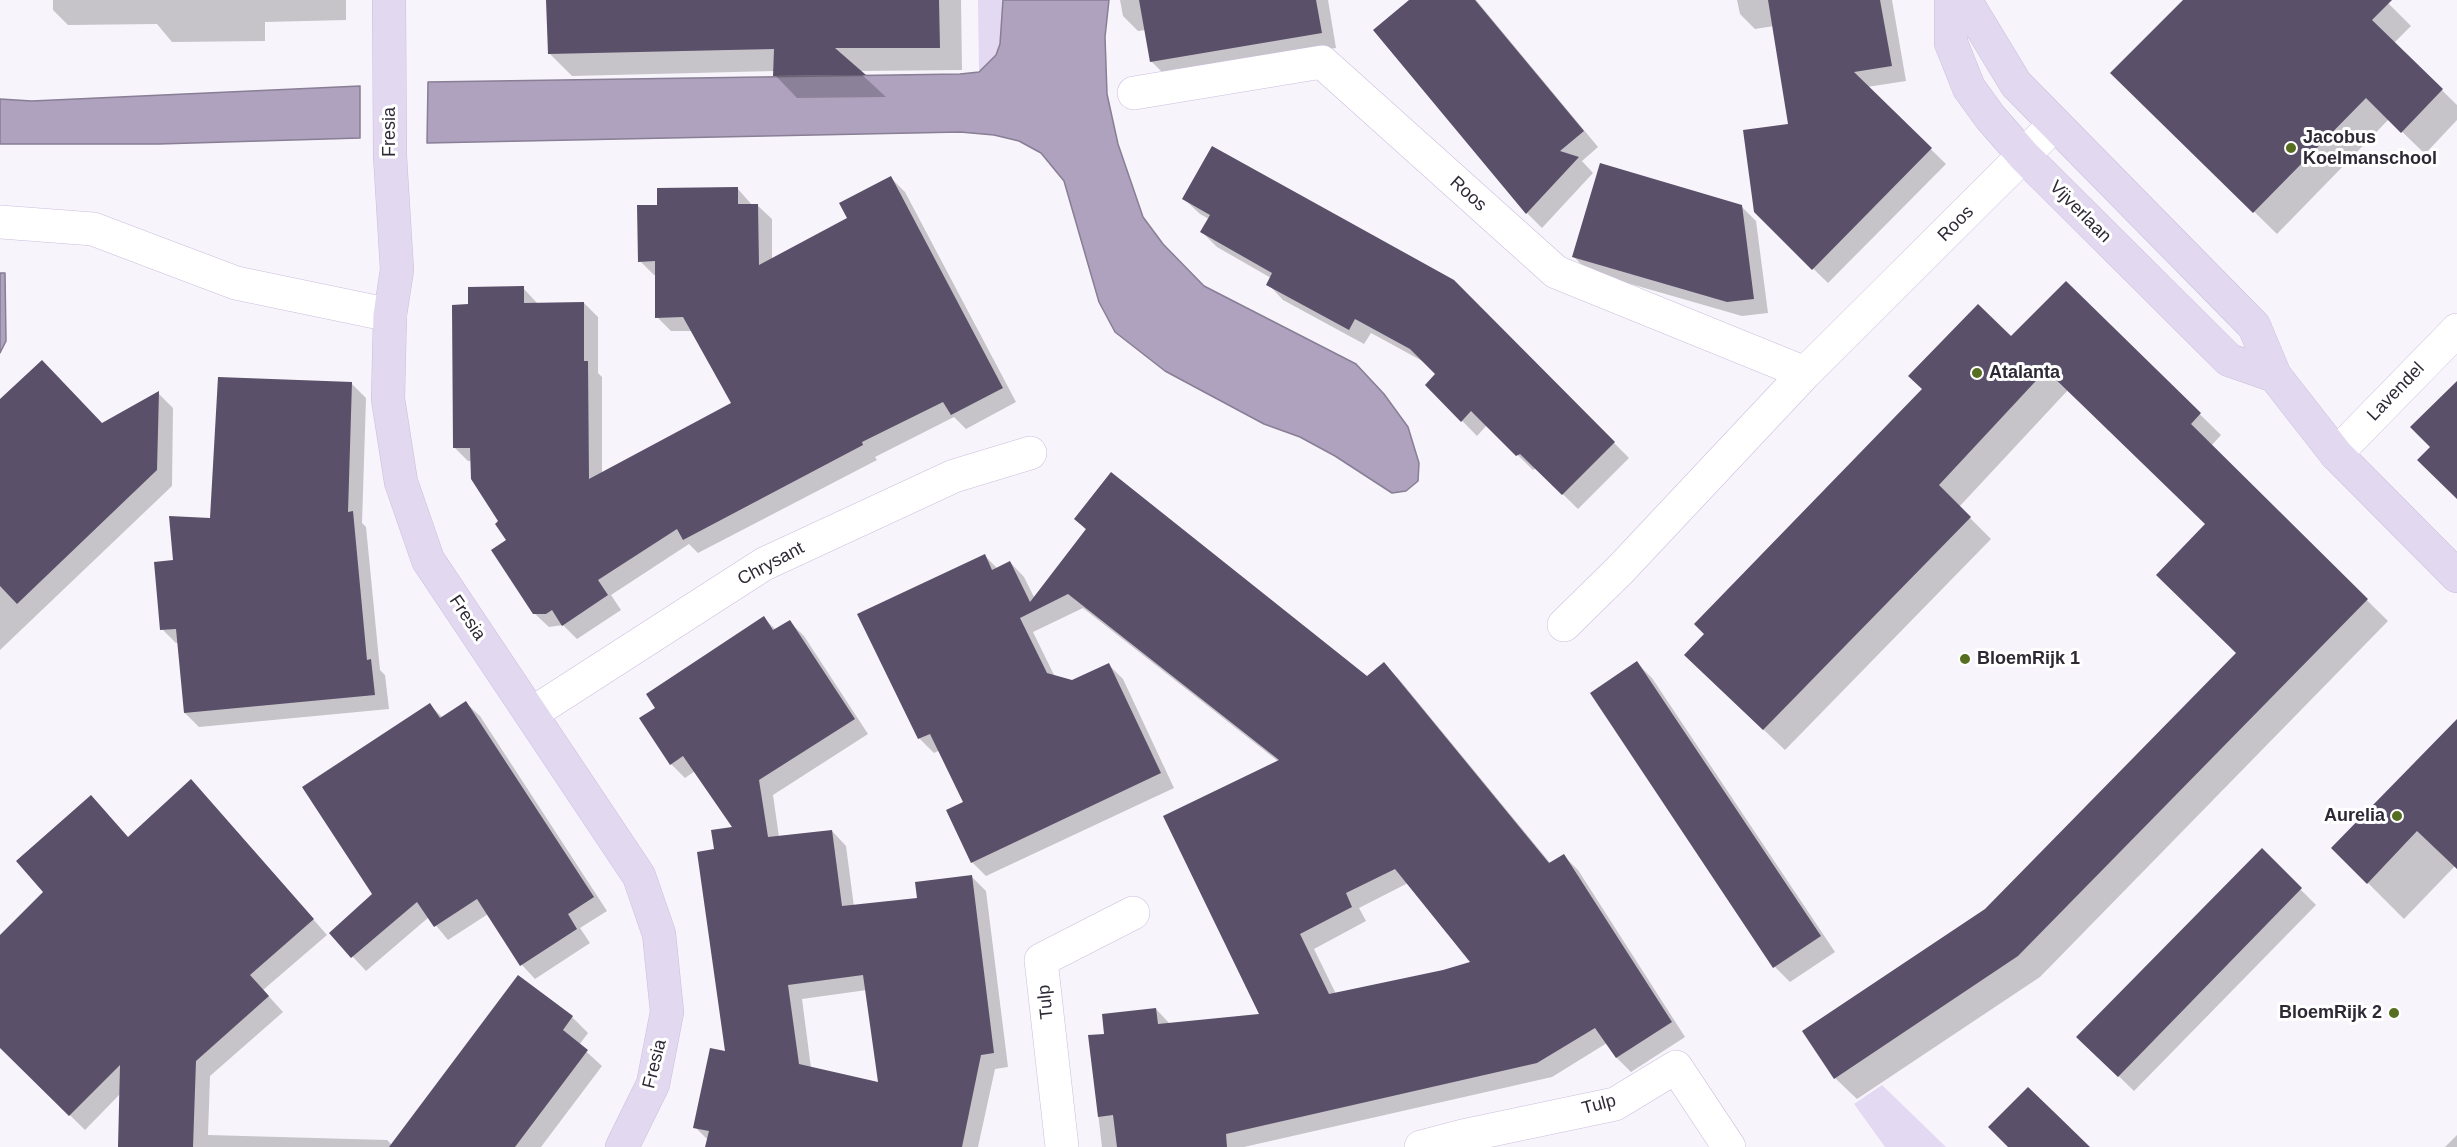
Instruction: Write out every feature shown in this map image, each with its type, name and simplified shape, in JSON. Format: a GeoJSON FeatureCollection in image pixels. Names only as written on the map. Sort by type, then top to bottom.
{"type":"FeatureCollection","features":[{"type":"Feature","properties":{"kind":"street","name":"Fresia"},"geometry":{"type":"LineString","coordinates":[[388,0],[390,156],[397,270],[390,315],[388,399],[401,482],[428,561],[639,876],[659,934],[667,1012],[653,1084],[622,1147]]}},
{"type":"Feature","properties":{"kind":"street","name":"Vijverlaan"},"geometry":{"type":"LineString","coordinates":[[1951,0],[1952,42],[1969,88],[1990,117],[2024,156],[2229,360],[2275,376]]}},
{"type":"Feature","properties":{"kind":"street"},"geometry":{"type":"LineString","coordinates":[[1965,0],[2016,84],[2254,326],[2275,376],[2336,454],[2457,576]]}},
{"type":"Feature","properties":{"kind":"street","name":"Roos"},"geometry":{"type":"LineString","coordinates":[[1134,93],[1322,62],[1556,272],[1805,373]]}},
{"type":"Feature","properties":{"kind":"street","name":"Roos"},"geometry":{"type":"LineString","coordinates":[[1564,625],[1629,561],[1805,373],[2055,124]]}},
{"type":"Feature","properties":{"kind":"street"},"geometry":{"type":"LineString","coordinates":[[0,222],[93,229],[236,283],[390,315]]}},
{"type":"Feature","properties":{"kind":"street","name":"Lavendel"},"geometry":{"type":"LineString","coordinates":[[2336,454],[2457,330]]}},
{"type":"Feature","properties":{"kind":"street","name":"Chrysant"},"geometry":{"type":"LineString","coordinates":[[531,714],[764,564],[954,476],[1030,453]]}},
{"type":"Feature","properties":{"kind":"street","name":"Tulp"},"geometry":{"type":"LineString","coordinates":[[1062,1147],[1041,960],[1132,913]]}},
{"type":"Feature","properties":{"kind":"street","name":"Tulp"},"geometry":{"type":"LineString","coordinates":[[1421,1147],[1614,1104],[1676,1067],[1729,1147]]}},
{"type":"Feature","properties":{"kind":"shaded area"},"geometry":{"type":"Polygon","coordinates":[[[978,0],[1003,0],[1000,44],[996,55],[979,72],[978,0]]]}},
{"type":"Feature","properties":{"kind":"shaded area"},"geometry":{"type":"Polygon","coordinates":[[[1003,0],[1109,0],[1105,37],[1107,94],[1118,144],[1143,217],[1163,244],[1204,286],[1356,364],[1384,394],[1408,427],[1419,463],[1418,481],[1406,491],[1392,493],[1335,456],[1300,437],[1264,424],[1165,371],[1115,332],[1099,302],[1064,181],[1041,153],[1019,141],[994,135],[960,132],[427,143],[428,82],[979,72],[996,55],[1000,44],[1003,0]]]}},
{"type":"Feature","properties":{"kind":"shaded area"},"geometry":{"type":"Polygon","coordinates":[[[360,86],[360,138],[159,144],[0,144],[0,99],[32,101],[360,86]]]}},
{"type":"Feature","properties":{"kind":"shaded area"},"geometry":{"type":"Polygon","coordinates":[[[0,273],[5,273],[6,341],[0,353],[0,273]]]}},
{"type":"Feature","properties":{"kind":"shaded area"},"geometry":{"type":"Polygon","coordinates":[[[1882,1085],[1946,1147],[1885,1147],[1854,1104],[1882,1085]]]}},
{"type":"Feature","properties":{"kind":"building"},"geometry":{"type":"Polygon","coordinates":[[[546,0],[939,0],[940,48],[835,48],[866,75],[773,76],[774,49],[548,54],[546,0]]]}},
{"type":"Feature","properties":{"kind":"building"},"geometry":{"type":"Polygon","coordinates":[[[1139,0],[1316,0],[1322,33],[1150,62],[1139,0]]]}},
{"type":"Feature","properties":{"kind":"building"},"geometry":{"type":"Polygon","coordinates":[[[1409,0],[1475,0],[1584,131],[1560,151],[1579,157],[1526,214],[1373,30],[1409,0]]]}},
{"type":"Feature","properties":{"kind":"building"},"geometry":{"type":"Polygon","coordinates":[[[1768,0],[1880,0],[1892,66],[1854,72],[1932,148],[1812,270],[1754,212],[1743,130],[1788,124],[1768,0]]]}},
{"type":"Feature","properties":{"kind":"building"},"geometry":{"type":"Polygon","coordinates":[[[2183,0],[2392,0],[2372,20],[2443,89],[2401,133],[2366,98],[2253,213],[2110,73],[2183,0]]]}},
{"type":"Feature","properties":{"kind":"building"},"geometry":{"type":"Polygon","coordinates":[[[1212,146],[1454,280],[1615,442],[1562,495],[1520,454],[1516,456],[1471,411],[1461,422],[1425,385],[1435,374],[1410,349],[1355,319],[1349,330],[1266,285],[1272,273],[1200,232],[1210,215],[1182,199],[1212,146]]]}},
{"type":"Feature","properties":{"kind":"building"},"geometry":{"type":"Polygon","coordinates":[[[1600,163],[1742,205],[1754,299],[1727,302],[1572,257],[1600,163]]]}},
{"type":"Feature","properties":{"kind":"building"},"geometry":{"type":"Polygon","coordinates":[[[891,176],[1003,388],[951,415],[943,402],[862,442],[863,445],[683,540],[677,529],[598,580],[608,595],[562,626],[552,610],[546,614],[533,614],[491,550],[506,540],[495,524],[498,521],[471,479],[470,448],[453,448],[452,305],[468,304],[468,287],[524,286],[524,303],[584,302],[584,361],[588,361],[589,479],[731,403],[683,317],[655,318],[655,261],[638,262],[637,205],[657,205],[657,188],[738,187],[738,204],[758,204],[759,265],[847,218],[839,203],[891,176]]]}},
{"type":"Feature","properties":{"kind":"building"},"geometry":{"type":"Polygon","coordinates":[[[2066,281],[2201,413],[2191,424],[2368,599],[2018,956],[1834,1079],[1802,1031],[1985,909],[2236,653],[2156,575],[2205,524],[2046,370],[1939,485],[1971,517],[1763,730],[1684,655],[1704,634],[1694,624],[1922,389],[1908,376],[1978,304],[2011,336],[2066,281]]]}},
{"type":"Feature","properties":{"kind":"building"},"geometry":{"type":"Polygon","coordinates":[[[42,360],[102,423],[159,391],[157,470],[17,604],[0,586],[0,399],[42,360]]]}},
{"type":"Feature","properties":{"kind":"building"},"geometry":{"type":"Polygon","coordinates":[[[218,377],[352,382],[348,512],[353,511],[367,660],[371,659],[375,695],[184,713],[176,629],[160,630],[154,562],[173,560],[169,516],[210,518],[218,377]]]}},
{"type":"Feature","properties":{"kind":"building"},"geometry":{"type":"Polygon","coordinates":[[[2457,381],[2457,499],[2417,460],[2430,447],[2410,427],[2457,381]]]}},
{"type":"Feature","properties":{"kind":"building"},"geometry":{"type":"Polygon","coordinates":[[[1111,472],[1367,676],[1384,662],[1549,863],[1564,854],[1672,1022],[1616,1058],[1595,1028],[1537,1063],[1226,1134],[1227,1147],[1117,1147],[1113,1115],[1098,1117],[1088,1035],[1104,1034],[1102,1014],[1156,1008],[1158,1024],[1259,1014],[1163,816],[1279,760],[1068,594],[1020,618],[1047,673],[1072,680],[1109,663],[1161,773],[971,863],[946,810],[963,802],[930,734],[918,739],[857,614],[985,554],[992,570],[1010,561],[1030,602],[1086,529],[1074,519],[1111,472]],[[1395,869],[1346,893],[1352,907],[1300,934],[1329,994],[1443,970],[1470,962],[1395,869]]]}},
{"type":"Feature","properties":{"kind":"building"},"geometry":{"type":"Polygon","coordinates":[[[764,616],[773,630],[790,620],[855,719],[759,780],[768,837],[832,830],[842,906],[917,898],[915,882],[972,875],[994,1053],[981,1055],[962,1147],[705,1147],[709,1131],[693,1128],[710,1048],[725,1051],[697,852],[714,849],[711,830],[732,827],[683,756],[670,765],[639,718],[655,708],[646,694],[764,616]],[[863,975],[788,985],[799,1064],[878,1082],[863,975]]]}},
{"type":"Feature","properties":{"kind":"building"},"geometry":{"type":"Polygon","coordinates":[[[1637,661],[1821,936],[1773,968],[1590,693],[1637,661]]]}},
{"type":"Feature","properties":{"kind":"building"},"geometry":{"type":"Polygon","coordinates":[[[466,701],[594,897],[568,914],[577,929],[520,966],[477,899],[434,927],[417,902],[351,958],[329,933],[372,894],[302,787],[430,703],[440,718],[466,701]]]}},
{"type":"Feature","properties":{"kind":"building","name":"Aurelia"},"geometry":{"type":"Polygon","coordinates":[[[2457,719],[2457,869],[2417,831],[2367,884],[2331,848],[2457,719]]]}},
{"type":"Feature","properties":{"kind":"building"},"geometry":{"type":"Polygon","coordinates":[[[191,779],[314,919],[250,975],[269,996],[196,1061],[193,1147],[118,1147],[120,1065],[69,1116],[0,1048],[0,935],[43,892],[16,861],[91,795],[128,837],[191,779]]]}},
{"type":"Feature","properties":{"kind":"building"},"geometry":{"type":"Polygon","coordinates":[[[2262,848],[2302,888],[2118,1077],[2076,1037],[2262,848]]]}},
{"type":"Feature","properties":{"kind":"building"},"geometry":{"type":"Polygon","coordinates":[[[518,975],[573,1016],[563,1030],[588,1050],[515,1147],[389,1147],[518,975]]]}},
{"type":"Feature","properties":{"kind":"building"},"geometry":{"type":"Polygon","coordinates":[[[2028,1087],[2090,1147],[2008,1147],[1988,1127],[2028,1087]]]}},
{"type":"Feature","properties":{"kind":"place","name":"Jacobus Koelmanschool"},"geometry":{"type":"Point","coordinates":[2291,148]}},
{"type":"Feature","properties":{"kind":"place","name":"Atalanta"},"geometry":{"type":"Point","coordinates":[1977,373]}},
{"type":"Feature","properties":{"kind":"place","name":"BloemRijk 1"},"geometry":{"type":"Point","coordinates":[1965,659]}},
{"type":"Feature","properties":{"kind":"place","name":"Aurelia"},"geometry":{"type":"Point","coordinates":[2397,816]}},
{"type":"Feature","properties":{"kind":"place","name":"BloemRijk 2"},"geometry":{"type":"Point","coordinates":[2394,1013]}}]}
